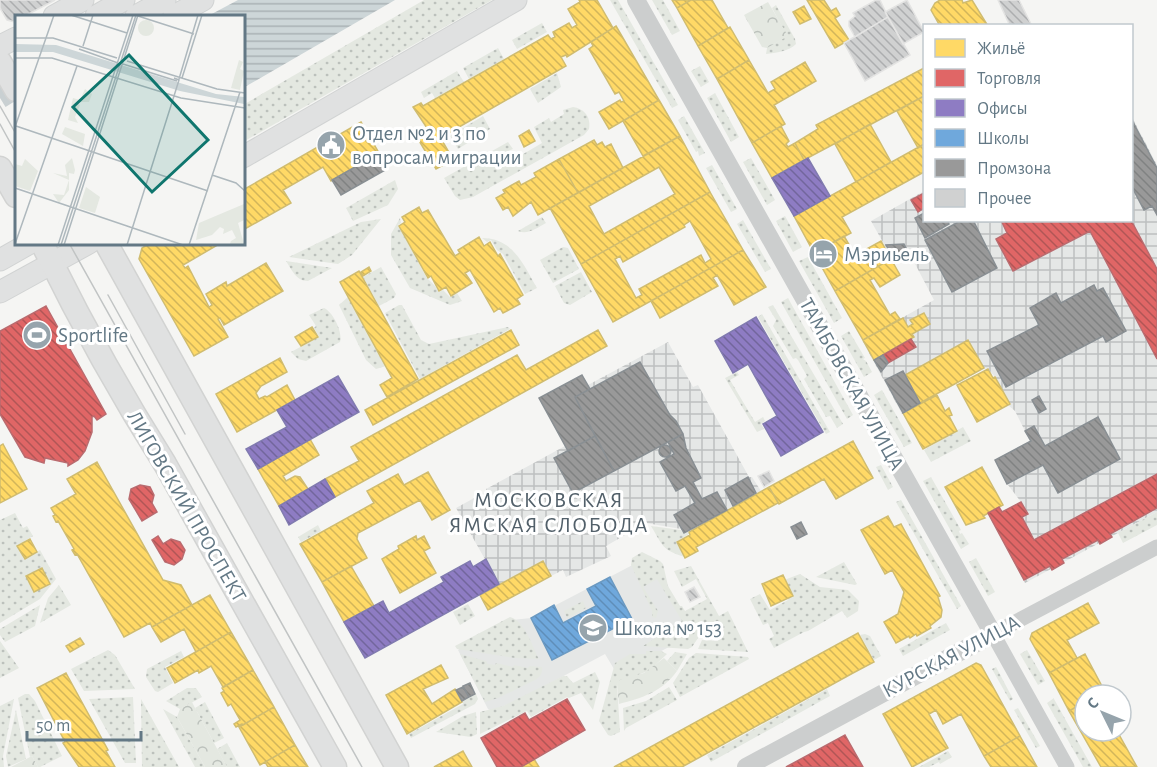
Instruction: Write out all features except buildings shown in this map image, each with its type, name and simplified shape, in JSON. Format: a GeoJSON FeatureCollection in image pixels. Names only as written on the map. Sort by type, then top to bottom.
{"type":"FeatureCollection","features":[{"type":"Feature","properties":{"kind":"main road"},"geometry":{"type":"LineString","coordinates":[[56,15],[83,0]]}},
{"type":"Feature","properties":{"kind":"main road"},"geometry":{"type":"LineString","coordinates":[[98,15],[124,0]]}},
{"type":"Feature","properties":{"kind":"main road"},"geometry":{"type":"LineString","coordinates":[[138,15],[165,0]]}},
{"type":"Feature","properties":{"kind":"main road"},"geometry":{"type":"LineString","coordinates":[[176,15],[203,0]]}},
{"type":"Feature","properties":{"kind":"main road"},"geometry":{"type":"LineString","coordinates":[[244,156],[516,0]]}},
{"type":"Feature","properties":{"kind":"main road"},"geometry":{"type":"LineString","coordinates":[[0,46],[15,38]]}},
{"type":"Feature","properties":{"kind":"main road"},"geometry":{"type":"LineString","coordinates":[[0,62],[15,88]]}},
{"type":"Feature","properties":{"kind":"main road"},"geometry":{"type":"LineString","coordinates":[[0,168],[15,194]]}},
{"type":"Feature","properties":{"kind":"main road"},"geometry":{"type":"LineString","coordinates":[[0,260],[28,244]]}},
{"type":"Feature","properties":{"kind":"main road"},"geometry":{"type":"LineString","coordinates":[[107,244],[398,767]]}},
{"type":"Feature","properties":{"kind":"main road"},"geometry":{"type":"LineString","coordinates":[[0,292],[50,250],[82,245]]}},
{"type":"Feature","properties":{"kind":"main road","name":"ЛИГОВСКИЙ ПРОСПЕКТ"},"geometry":{"type":"LineString","coordinates":[[50,250],[141,426],[165,464],[335,767]]}},
{"type":"Feature","properties":{"kind":"street","name":"ТАМБОВСКАЯ УЛИЦА"},"geometry":{"type":"LineString","coordinates":[[636,0],[1067,767]]}},
{"type":"Feature","properties":{"kind":"street","name":"КУРСКАЯ УЛИЦА"},"geometry":{"type":"LineString","coordinates":[[746,767],[1157,547]]}},
{"type":"Feature","properties":{"kind":"shaded area"},"geometry":{"type":"Polygon","coordinates":[[[238,0],[395,0],[244,87],[244,15],[210,15],[238,0]]]}},
{"type":"Feature","properties":{"kind":"shaded area"},"geometry":{"type":"Polygon","coordinates":[[[1133,119],[1157,165],[1157,512],[1025,583],[988,513],[999,507],[1002,512],[1021,502],[1008,485],[995,460],[1030,441],[1015,411],[1008,405],[995,377],[984,368],[902,414],[862,340],[934,300],[913,260],[894,262],[871,221],[923,192],[923,222],[1133,222],[1133,119]]]}},
{"type":"Feature","properties":{"kind":"shaded area"},"geometry":{"type":"Polygon","coordinates":[[[668,342],[693,387],[698,385],[749,477],[752,477],[761,491],[684,533],[681,529],[646,523],[606,546],[611,556],[566,577],[563,570],[551,576],[543,561],[499,584],[456,508],[565,446],[539,398],[582,375],[588,385],[668,342]]]}},
{"type":"Feature","properties":{"kind":"shaded area","name":"Школа № 153"},"geometry":{"type":"Polygon","coordinates":[[[646,558],[692,635],[617,674],[605,654],[524,697],[492,711],[488,709],[458,650],[512,620],[531,618],[646,558]]]}},
{"type":"Feature","properties":{"kind":"green space"},"geometry":{"type":"Polygon","coordinates":[[[424,0],[492,0],[244,141],[244,104],[424,0]]]}},
{"type":"Feature","properties":{"kind":"green space"},"geometry":{"type":"Polygon","coordinates":[[[610,0],[618,0],[678,105],[672,108],[610,0]]]}},
{"type":"Feature","properties":{"kind":"green space"},"geometry":{"type":"Polygon","coordinates":[[[652,0],[663,0],[680,31],[672,35],[652,0]]]}},
{"type":"Feature","properties":{"kind":"green space"},"geometry":{"type":"Polygon","coordinates":[[[768,2],[788,36],[767,48],[762,47],[744,15],[768,2]]]}},
{"type":"Feature","properties":{"kind":"green space"},"geometry":{"type":"Polygon","coordinates":[[[776,5],[796,44],[786,50],[766,54],[767,48],[787,36],[772,8],[776,5]]]}},
{"type":"Feature","properties":{"kind":"green space"},"geometry":{"type":"Polygon","coordinates":[[[542,23],[547,32],[517,49],[512,40],[542,23]]]}},
{"type":"Feature","properties":{"kind":"green space"},"geometry":{"type":"Polygon","coordinates":[[[498,48],[504,59],[469,79],[463,68],[498,48]]]}},
{"type":"Feature","properties":{"kind":"green space"},"geometry":{"type":"Polygon","coordinates":[[[700,66],[709,82],[701,87],[691,71],[700,66]]]}},
{"type":"Feature","properties":{"kind":"green space"},"geometry":{"type":"Polygon","coordinates":[[[457,71],[464,82],[435,98],[432,93],[424,98],[421,92],[457,71]]]}},
{"type":"Feature","properties":{"kind":"green space"},"geometry":{"type":"Polygon","coordinates":[[[557,73],[561,87],[538,103],[530,89],[557,73]]]}},
{"type":"Feature","properties":{"kind":"green space"},"geometry":{"type":"Polygon","coordinates":[[[715,93],[739,137],[731,142],[707,98],[715,93]]]}},
{"type":"Feature","properties":{"kind":"green space"},"geometry":{"type":"Polygon","coordinates":[[[573,107],[581,110],[588,117],[589,129],[584,135],[473,197],[460,200],[455,196],[444,178],[508,142],[513,149],[508,151],[513,160],[542,143],[534,127],[549,118],[551,122],[564,114],[563,110],[573,107]]]}},
{"type":"Feature","properties":{"kind":"green space"},"geometry":{"type":"Polygon","coordinates":[[[483,116],[490,129],[458,149],[450,136],[483,116]]]}},
{"type":"Feature","properties":{"kind":"green space"},"geometry":{"type":"Polygon","coordinates":[[[684,116],[705,153],[699,156],[678,120],[684,116]]]}},
{"type":"Feature","properties":{"kind":"green space"},"geometry":{"type":"Polygon","coordinates":[[[751,158],[775,200],[767,205],[743,162],[751,158]]]}},
{"type":"Feature","properties":{"kind":"green space"},"geometry":{"type":"Polygon","coordinates":[[[712,165],[737,209],[731,212],[706,168],[712,165]]]}},
{"type":"Feature","properties":{"kind":"green space"},"geometry":{"type":"Polygon","coordinates":[[[395,180],[398,189],[388,205],[353,221],[346,208],[395,180]]]}},
{"type":"Feature","properties":{"kind":"green space"},"geometry":{"type":"Polygon","coordinates":[[[785,216],[802,247],[793,252],[776,221],[785,216]]]}},
{"type":"Feature","properties":{"kind":"green space"},"geometry":{"type":"Polygon","coordinates":[[[542,217],[546,223],[536,229],[529,232],[518,231],[542,217]]]}},
{"type":"Feature","properties":{"kind":"green space"},"geometry":{"type":"Polygon","coordinates":[[[400,218],[401,223],[398,225],[427,278],[439,292],[443,290],[450,297],[457,293],[462,301],[450,305],[410,288],[391,255],[391,234],[400,218]]]}},
{"type":"Feature","properties":{"kind":"green space"},"geometry":{"type":"Polygon","coordinates":[[[381,219],[352,255],[338,264],[289,257],[361,222],[381,219]]]}},
{"type":"Feature","properties":{"kind":"green space"},"geometry":{"type":"Polygon","coordinates":[[[743,220],[771,269],[765,272],[737,224],[743,220]]]}},
{"type":"Feature","properties":{"kind":"green space"},"geometry":{"type":"Polygon","coordinates":[[[482,238],[502,242],[509,247],[522,262],[537,288],[525,294],[503,254],[497,250],[491,240],[487,242],[482,238]]]}},
{"type":"Feature","properties":{"kind":"green space"},"geometry":{"type":"Polygon","coordinates":[[[563,247],[568,248],[579,269],[553,283],[540,260],[563,247]]]}},
{"type":"Feature","properties":{"kind":"green space"},"geometry":{"type":"Polygon","coordinates":[[[808,257],[842,318],[834,323],[799,261],[808,257]]]}},
{"type":"Feature","properties":{"kind":"green space"},"geometry":{"type":"Polygon","coordinates":[[[286,261],[332,268],[304,281],[295,274],[286,261]]]}},
{"type":"Feature","properties":{"kind":"green space"},"geometry":{"type":"Polygon","coordinates":[[[381,267],[396,294],[394,298],[379,306],[363,277],[381,267]]]}},
{"type":"Feature","properties":{"kind":"green space"},"geometry":{"type":"Polygon","coordinates":[[[581,272],[592,292],[570,305],[564,303],[555,286],[581,272]]]}},
{"type":"Feature","properties":{"kind":"green space"},"geometry":{"type":"Polygon","coordinates":[[[348,297],[386,366],[376,369],[366,360],[339,305],[348,297]]]}},
{"type":"Feature","properties":{"kind":"green space"},"geometry":{"type":"Polygon","coordinates":[[[788,298],[853,415],[847,419],[781,302],[788,298]]]}},
{"type":"Feature","properties":{"kind":"green space"},"geometry":{"type":"Polygon","coordinates":[[[402,305],[421,340],[429,344],[508,327],[510,329],[420,379],[385,313],[402,305]]]}},
{"type":"Feature","properties":{"kind":"green space"},"geometry":{"type":"Polygon","coordinates":[[[773,305],[843,424],[837,428],[830,416],[826,417],[804,379],[807,376],[798,360],[793,359],[773,326],[776,320],[768,307],[773,305]]]}},
{"type":"Feature","properties":{"kind":"green space"},"geometry":{"type":"Polygon","coordinates":[[[324,308],[336,323],[340,333],[340,342],[306,361],[298,359],[291,352],[319,337],[314,328],[316,326],[309,315],[324,308]]]}},
{"type":"Feature","properties":{"kind":"green space"},"geometry":{"type":"Polygon","coordinates":[[[762,314],[830,432],[826,434],[758,317],[762,314]]]}},
{"type":"Feature","properties":{"kind":"green space"},"geometry":{"type":"Polygon","coordinates":[[[849,331],[872,372],[864,377],[841,336],[849,331]]]}},
{"type":"Feature","properties":{"kind":"green space"},"geometry":{"type":"Polygon","coordinates":[[[737,372],[739,375],[730,380],[755,422],[763,417],[765,421],[761,424],[764,429],[757,432],[725,378],[737,372]]]}},
{"type":"Feature","properties":{"kind":"green space"},"geometry":{"type":"Polygon","coordinates":[[[882,390],[912,443],[904,447],[874,395],[882,390]]]}},
{"type":"Feature","properties":{"kind":"green space"},"geometry":{"type":"Polygon","coordinates":[[[963,427],[971,441],[931,462],[924,450],[963,427]]]}},
{"type":"Feature","properties":{"kind":"green space"},"geometry":{"type":"Polygon","coordinates":[[[881,465],[893,487],[888,490],[876,467],[881,465]]]}},
{"type":"Feature","properties":{"kind":"green space"},"geometry":{"type":"Polygon","coordinates":[[[931,477],[961,530],[960,534],[962,533],[969,544],[961,549],[923,481],[931,477]]]}},
{"type":"Feature","properties":{"kind":"green space"},"geometry":{"type":"Polygon","coordinates":[[[901,500],[961,606],[957,609],[896,502],[901,500]]]}},
{"type":"Feature","properties":{"kind":"green space"},"geometry":{"type":"Polygon","coordinates":[[[1157,512],[1157,525],[1123,543],[1118,533],[1157,512]]]}},
{"type":"Feature","properties":{"kind":"green space"},"geometry":{"type":"Polygon","coordinates":[[[15,513],[23,528],[27,526],[33,536],[17,546],[24,559],[40,550],[56,579],[40,599],[0,623],[0,520],[15,513]]]}},
{"type":"Feature","properties":{"kind":"green space"},"geometry":{"type":"Polygon","coordinates":[[[318,525],[321,531],[301,542],[298,537],[318,525]]]}},
{"type":"Feature","properties":{"kind":"green space"},"geometry":{"type":"Polygon","coordinates":[[[651,526],[681,530],[684,534],[688,532],[689,534],[676,542],[685,557],[664,546],[651,526]]]}},
{"type":"Feature","properties":{"kind":"green space"},"geometry":{"type":"Polygon","coordinates":[[[642,552],[663,564],[668,586],[685,611],[707,599],[696,579],[682,587],[674,571],[691,566],[719,616],[728,611],[748,652],[698,649],[702,640],[718,641],[724,629],[720,623],[708,623],[692,647],[688,649],[643,646],[682,621],[657,579],[643,587],[658,611],[656,618],[652,617],[652,611],[631,565],[632,558],[642,552]]]}},
{"type":"Feature","properties":{"kind":"green space"},"geometry":{"type":"Polygon","coordinates":[[[976,558],[995,592],[988,596],[969,562],[976,558]]]}},
{"type":"Feature","properties":{"kind":"green space"},"geometry":{"type":"Polygon","coordinates":[[[844,562],[857,584],[816,577],[844,562]]]}},
{"type":"Feature","properties":{"kind":"green space"},"geometry":{"type":"Polygon","coordinates":[[[800,574],[820,587],[848,590],[859,601],[858,611],[847,618],[842,611],[774,648],[769,639],[774,636],[768,623],[763,625],[750,599],[760,594],[770,610],[788,600],[779,582],[800,574]]]}},
{"type":"Feature","properties":{"kind":"green space"},"geometry":{"type":"Polygon","coordinates":[[[59,585],[71,605],[40,623],[48,598],[59,585]]]}},
{"type":"Feature","properties":{"kind":"green space"},"geometry":{"type":"Polygon","coordinates":[[[583,601],[586,608],[567,618],[564,611],[583,601]]]}},
{"type":"Feature","properties":{"kind":"green space"},"geometry":{"type":"Polygon","coordinates":[[[468,604],[475,616],[460,625],[453,612],[468,604]]]}},
{"type":"Feature","properties":{"kind":"green space"},"geometry":{"type":"Polygon","coordinates":[[[40,605],[35,626],[5,642],[0,635],[0,629],[40,605]]]}},
{"type":"Feature","properties":{"kind":"green space"},"geometry":{"type":"Polygon","coordinates":[[[510,617],[520,623],[539,659],[515,658],[457,649],[455,646],[510,617]]]}},
{"type":"Feature","properties":{"kind":"green space"},"geometry":{"type":"Polygon","coordinates":[[[946,623],[950,630],[903,656],[899,649],[946,623]]]}},
{"type":"Feature","properties":{"kind":"green space"},"geometry":{"type":"Polygon","coordinates":[[[860,635],[870,636],[881,656],[874,660],[860,635]]]}},
{"type":"Feature","properties":{"kind":"green space"},"geometry":{"type":"Polygon","coordinates":[[[0,641],[19,668],[0,678],[0,641]]]}},
{"type":"Feature","properties":{"kind":"green space"},"geometry":{"type":"Polygon","coordinates":[[[108,650],[115,655],[135,689],[84,691],[71,669],[108,650]]]}},
{"type":"Feature","properties":{"kind":"green space"},"geometry":{"type":"Polygon","coordinates":[[[1027,650],[1045,681],[1038,685],[1020,654],[1027,650]]]}},
{"type":"Feature","properties":{"kind":"green space"},"geometry":{"type":"Polygon","coordinates":[[[181,651],[184,657],[165,667],[173,683],[158,692],[155,691],[146,677],[147,669],[181,651]]]}},
{"type":"Feature","properties":{"kind":"green space"},"geometry":{"type":"Polygon","coordinates":[[[646,651],[661,651],[667,654],[650,670],[617,684],[620,732],[608,735],[599,721],[615,663],[630,654],[646,654],[646,651]]]}},
{"type":"Feature","properties":{"kind":"green space"},"geometry":{"type":"Polygon","coordinates":[[[675,652],[687,654],[677,671],[667,661],[675,652]]]}},
{"type":"Feature","properties":{"kind":"green space"},"geometry":{"type":"Polygon","coordinates":[[[696,653],[748,657],[749,659],[680,697],[673,683],[689,658],[696,653]]]}},
{"type":"Feature","properties":{"kind":"green space"},"geometry":{"type":"Polygon","coordinates":[[[460,654],[486,661],[488,664],[542,667],[542,671],[535,680],[485,702],[460,654]]]}},
{"type":"Feature","properties":{"kind":"green space"},"geometry":{"type":"Polygon","coordinates":[[[664,658],[677,671],[671,678],[651,693],[619,704],[617,684],[620,680],[644,673],[664,658]]]}},
{"type":"Feature","properties":{"kind":"green space"},"geometry":{"type":"Polygon","coordinates":[[[996,667],[1013,699],[1010,701],[992,669],[996,667]]]}},
{"type":"Feature","properties":{"kind":"green space"},"geometry":{"type":"Polygon","coordinates":[[[595,672],[600,682],[593,710],[581,693],[567,697],[531,717],[527,711],[480,734],[480,712],[503,706],[563,676],[567,676],[573,683],[595,672]]]}},
{"type":"Feature","properties":{"kind":"green space"},"geometry":{"type":"Polygon","coordinates":[[[669,687],[677,700],[624,731],[623,708],[646,701],[669,687]]]}},
{"type":"Feature","properties":{"kind":"green space"},"geometry":{"type":"Polygon","coordinates":[[[187,688],[196,688],[202,697],[180,709],[166,701],[187,688]]]}},
{"type":"Feature","properties":{"kind":"green space"},"geometry":{"type":"Polygon","coordinates":[[[827,689],[830,696],[711,762],[707,755],[827,689]]]}},
{"type":"Feature","properties":{"kind":"green space"},"geometry":{"type":"Polygon","coordinates":[[[29,694],[35,701],[62,756],[40,767],[32,756],[30,757],[18,698],[29,694]]]}},
{"type":"Feature","properties":{"kind":"green space"},"geometry":{"type":"Polygon","coordinates":[[[476,694],[478,699],[475,704],[411,738],[409,734],[463,704],[463,701],[476,694]]]}},
{"type":"Feature","properties":{"kind":"green space"},"geometry":{"type":"Polygon","coordinates":[[[133,697],[136,763],[125,763],[89,699],[133,697]]]}},
{"type":"Feature","properties":{"kind":"green space"},"geometry":{"type":"Polygon","coordinates":[[[1054,698],[1073,733],[1073,743],[1079,743],[1092,767],[1083,767],[1047,703],[1054,698]]]}},
{"type":"Feature","properties":{"kind":"green space"},"geometry":{"type":"Polygon","coordinates":[[[14,699],[3,756],[4,767],[0,767],[0,706],[14,699]]]}},
{"type":"Feature","properties":{"kind":"green space"},"geometry":{"type":"Polygon","coordinates":[[[141,699],[179,767],[142,767],[141,699]]]}},
{"type":"Feature","properties":{"kind":"green space"},"geometry":{"type":"Polygon","coordinates":[[[192,702],[227,767],[205,767],[177,717],[180,709],[192,702]]]}},
{"type":"Feature","properties":{"kind":"green space"},"geometry":{"type":"Polygon","coordinates":[[[205,702],[224,738],[214,743],[195,708],[205,702]]]}},
{"type":"Feature","properties":{"kind":"green space"},"geometry":{"type":"Polygon","coordinates":[[[1018,708],[1040,746],[1036,748],[1014,710],[1018,708]]]}},
{"type":"Feature","properties":{"kind":"green space"},"geometry":{"type":"Polygon","coordinates":[[[163,709],[177,717],[205,767],[195,767],[163,709]]]}},
{"type":"Feature","properties":{"kind":"green space"},"geometry":{"type":"Polygon","coordinates":[[[16,710],[26,759],[8,767],[6,756],[16,710]]]}},
{"type":"Feature","properties":{"kind":"green space"},"geometry":{"type":"Polygon","coordinates":[[[476,712],[477,734],[471,737],[436,732],[463,716],[476,712]]]}},
{"type":"Feature","properties":{"kind":"green space"},"geometry":{"type":"Polygon","coordinates":[[[227,743],[240,767],[227,767],[217,749],[227,743]]]}},
{"type":"Feature","properties":{"kind":"green space"},"geometry":{"type":"Polygon","coordinates":[[[948,751],[952,757],[940,764],[939,762],[929,767],[919,767],[948,751]]]}},
{"type":"Feature","properties":{"kind":"green space"},"geometry":{"type":"Polygon","coordinates":[[[32,756],[38,767],[11,767],[32,756]]]}},
{"type":"Feature","properties":{"kind":"pier"},"geometry":{"type":"Polygon","coordinates":[[[15,140],[15,221],[4,227],[0,220],[0,148],[15,140]]]}},
{"type":"Feature","properties":{"kind":"tunnel"},"geometry":{"type":"LineString","coordinates":[[0,98],[15,89]]}},
{"type":"Feature","properties":{"kind":"tram line"},"geometry":{"type":"LineString","coordinates":[[0,106],[15,132]]}},
{"type":"Feature","properties":{"kind":"tram line"},"geometry":{"type":"LineString","coordinates":[[0,124],[15,151]]}},
{"type":"Feature","properties":{"kind":"tram line"},"geometry":{"type":"LineString","coordinates":[[70,244],[362,767]]}},
{"type":"Feature","properties":{"kind":"tram line"},"geometry":{"type":"LineString","coordinates":[[108,295],[185,434]]}},
{"type":"Feature","properties":{"kind":"place","name":"Отдел №2 и 3 по вопросам миграции"},"geometry":{"type":"Point","coordinates":[331,145]}},
{"type":"Feature","properties":{"kind":"place","name":"Мэриьель"},"geometry":{"type":"Point","coordinates":[823,254]}},
{"type":"Feature","properties":{"kind":"place","name":"Sportlife"},"geometry":{"type":"Point","coordinates":[37,335]}},
{"type":"Feature","properties":{"kind":"place","name":"Школа № 153"},"geometry":{"type":"Point","coordinates":[593,628]}},
{"type":"Feature","properties":{"kind":"district","name":"МОСКОВСКАЯ ЯМСКАЯ СЛОБОДА"},"geometry":{"type":"Point","coordinates":[549,512]}}]}
